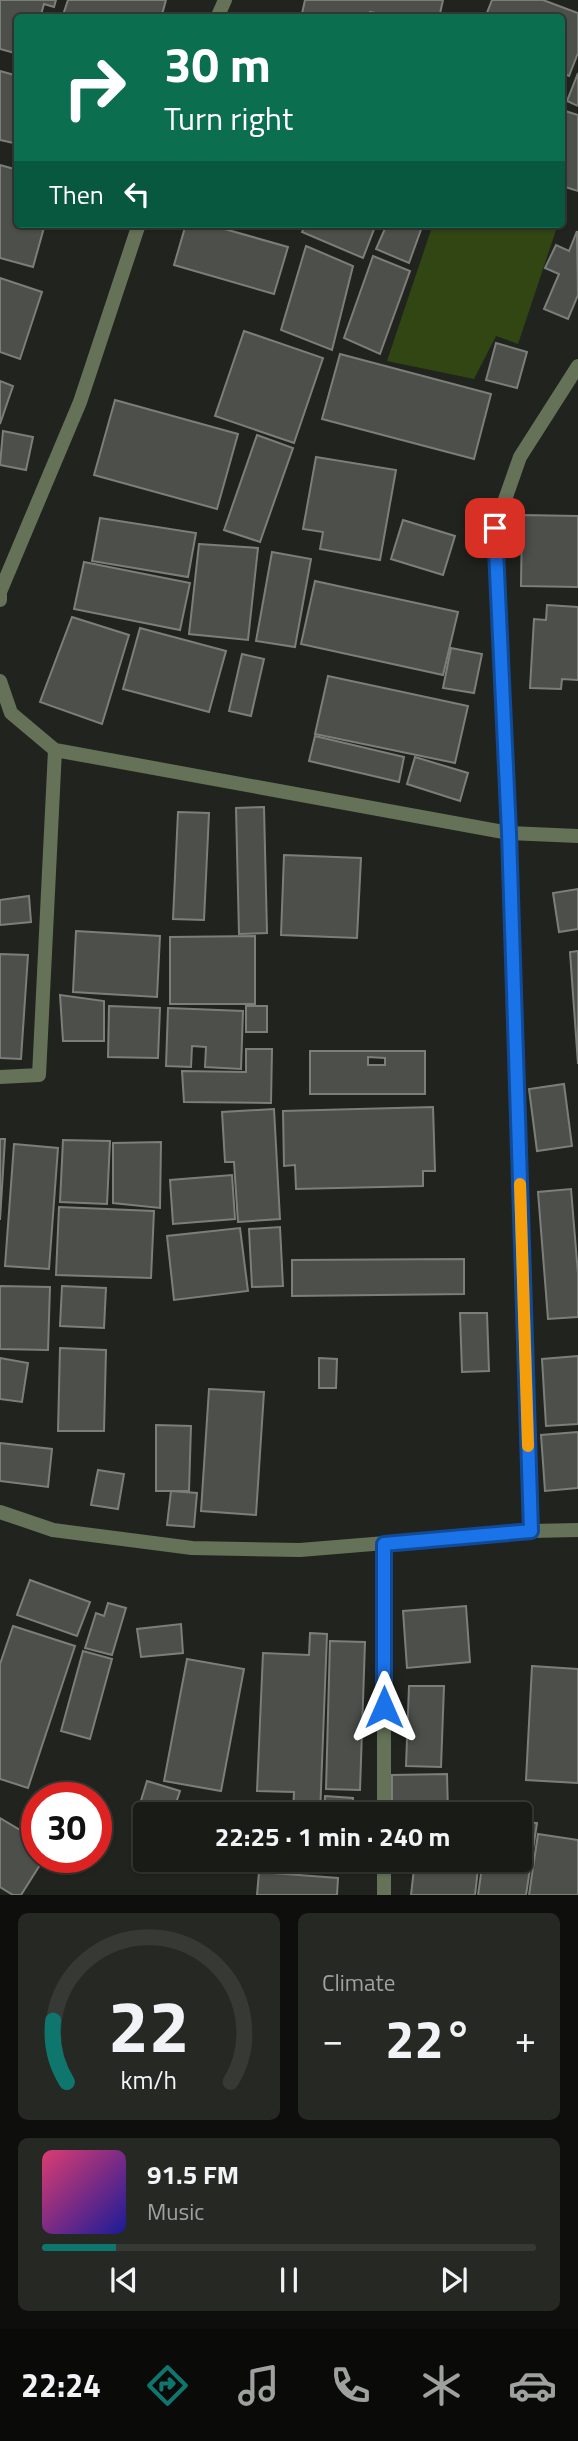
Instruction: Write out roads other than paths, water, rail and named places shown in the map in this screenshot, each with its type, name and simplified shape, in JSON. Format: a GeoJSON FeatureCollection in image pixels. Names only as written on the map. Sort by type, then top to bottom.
{"type":"FeatureCollection","features":[{"type":"Feature","properties":{"kind":"street"},"geometry":{"type":"LineString","coordinates":[[0,600],[0,592],[80,402],[138,228]]}},
{"type":"Feature","properties":{"kind":"street"},"geometry":{"type":"LineString","coordinates":[[531,1531],[509,833],[495,528],[520,457],[578,366]]}},
{"type":"Feature","properties":{"kind":"street"},"geometry":{"type":"LineString","coordinates":[[0,681],[11,713],[55,750],[509,833],[578,836]]}},
{"type":"Feature","properties":{"kind":"street"},"geometry":{"type":"LineString","coordinates":[[0,1077],[39,1075],[55,750]]}},
{"type":"Feature","properties":{"kind":"street"},"geometry":{"type":"LineString","coordinates":[[0,1512],[53,1530],[192,1548],[300,1550],[531,1531],[578,1530]]}},
{"type":"Feature","properties":{"kind":"street"},"geometry":{"type":"LineString","coordinates":[[384,1544],[384,1802]]}},
{"type":"Feature","properties":{"kind":"street"},"geometry":{"type":"LineString","coordinates":[[384,1872],[384,1895]]}}]}
